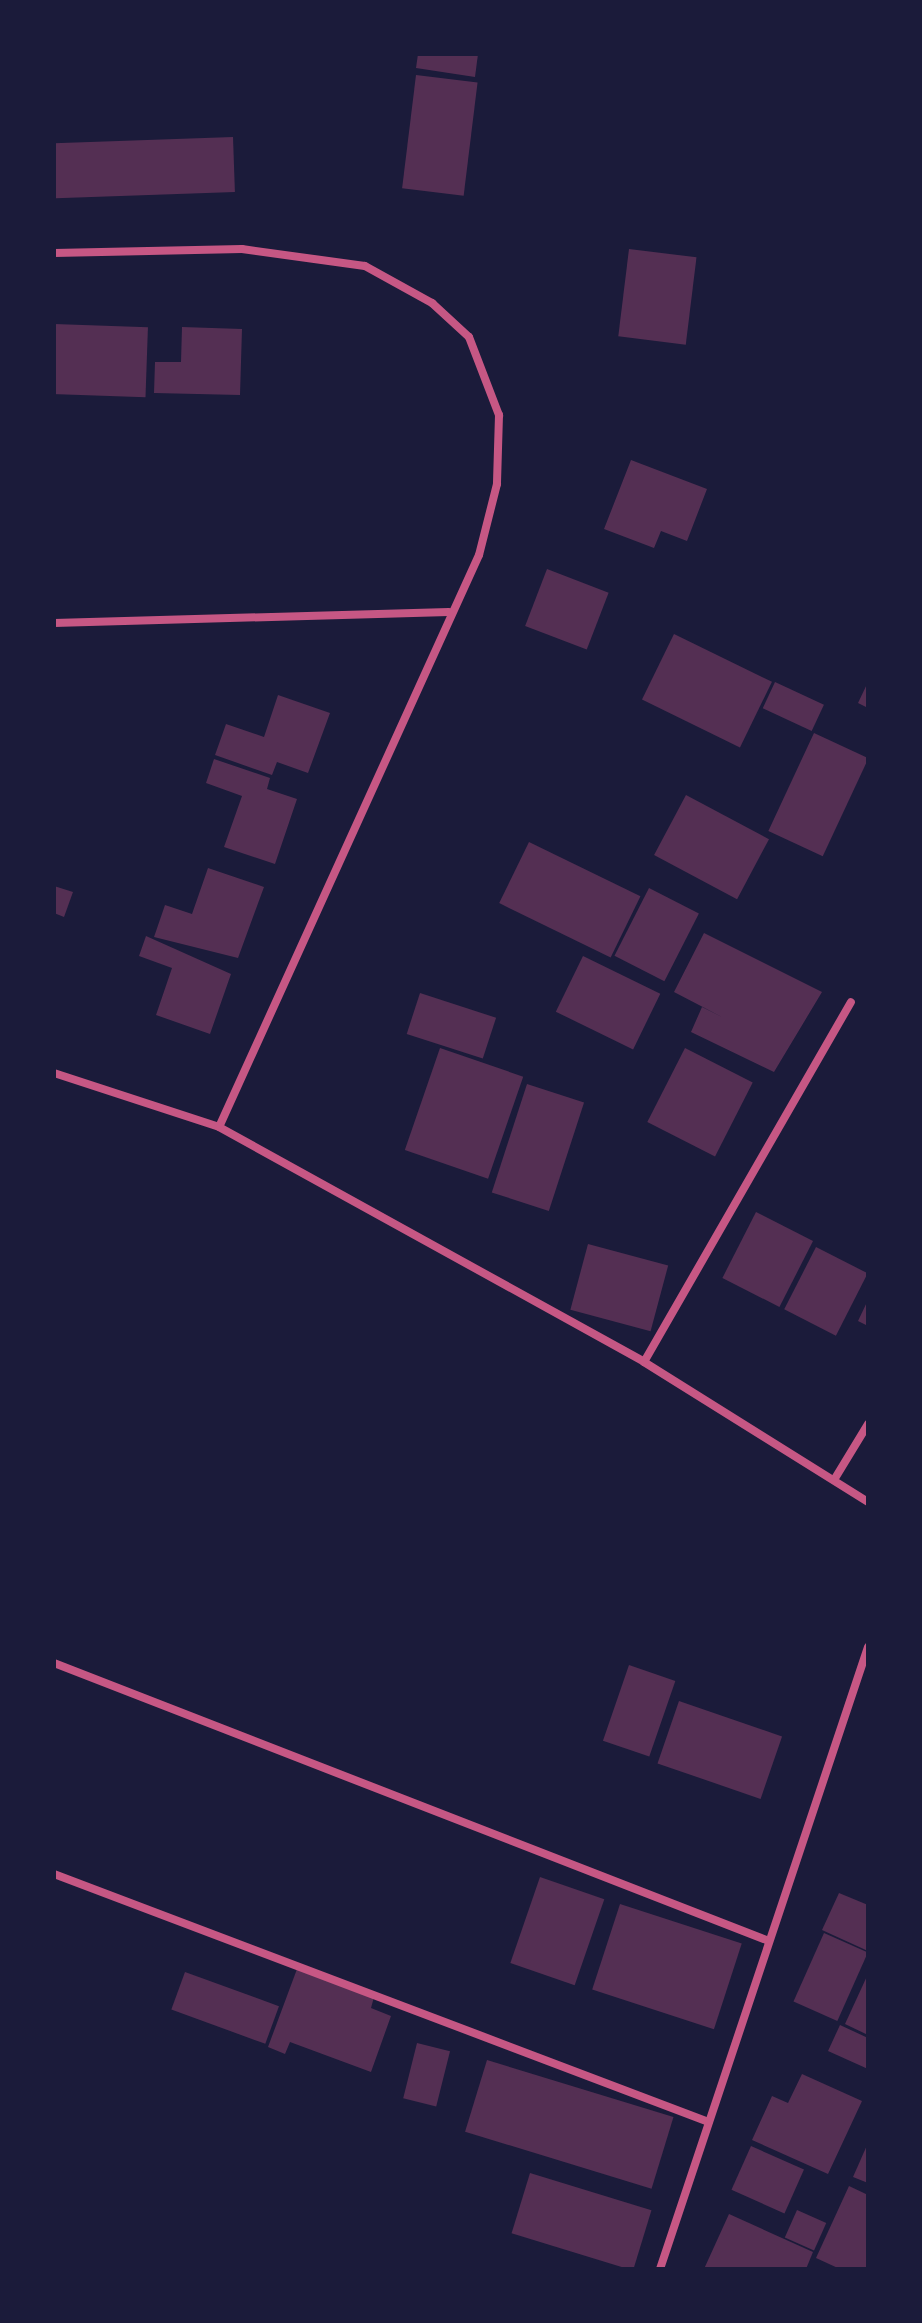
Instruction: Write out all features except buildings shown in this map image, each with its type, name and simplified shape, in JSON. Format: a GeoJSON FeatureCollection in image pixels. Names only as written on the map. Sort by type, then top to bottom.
{"type":"FeatureCollection","features":[{"type":"Feature","properties":{"kind":"street"},"geometry":{"type":"LineString","coordinates":[[54,253],[242,249],[349,262],[411,289],[453,321],[491,381],[499,445],[490,521],[219,1127]]}},
{"type":"Feature","properties":{"kind":"street"},"geometry":{"type":"LineString","coordinates":[[54,623],[449,612]]}},
{"type":"Feature","properties":{"kind":"street"},"geometry":{"type":"LineString","coordinates":[[644,1362],[851,1002]]}},
{"type":"Feature","properties":{"kind":"street"},"geometry":{"type":"LineString","coordinates":[[54,1073],[219,1127],[644,1362],[868,1502]]}},
{"type":"Feature","properties":{"kind":"street"},"geometry":{"type":"LineString","coordinates":[[834,1480],[868,1424]]}},
{"type":"Feature","properties":{"kind":"street"},"geometry":{"type":"LineString","coordinates":[[660,2269],[868,1647]]}},
{"type":"Feature","properties":{"kind":"street"},"geometry":{"type":"LineString","coordinates":[[54,1663],[769,1941]]}},
{"type":"Feature","properties":{"kind":"street"},"geometry":{"type":"LineString","coordinates":[[54,1874],[709,2122]]}}]}
